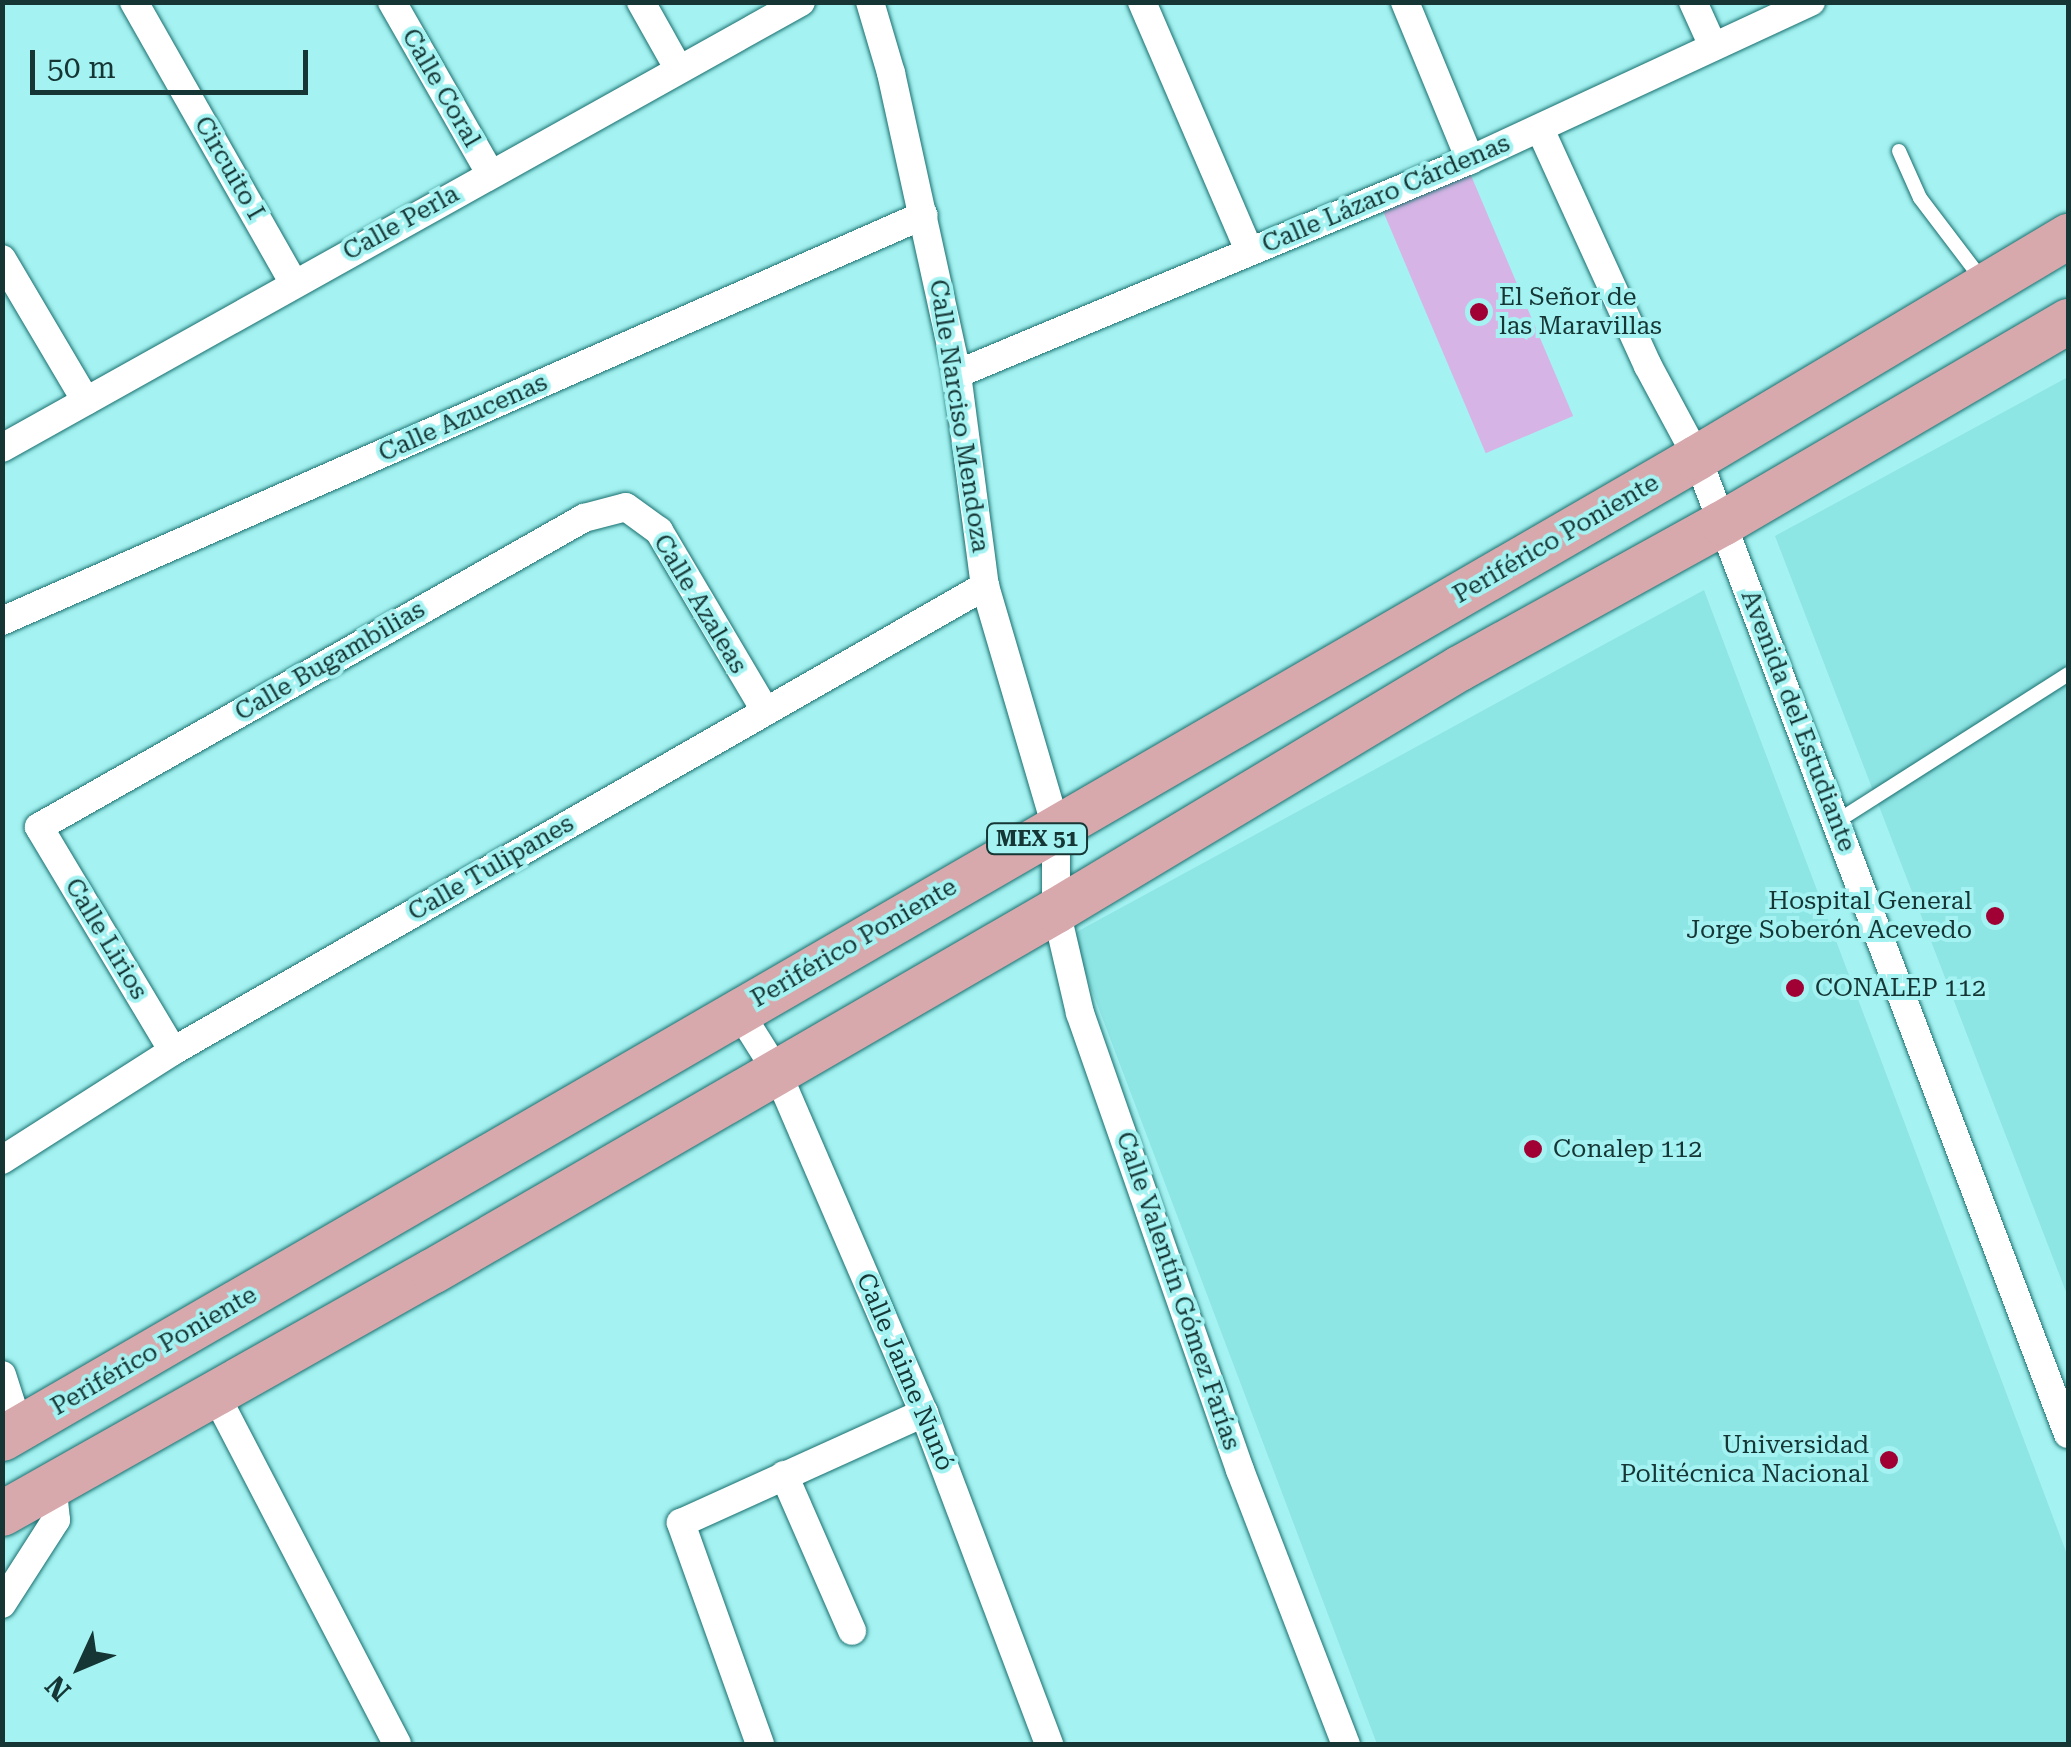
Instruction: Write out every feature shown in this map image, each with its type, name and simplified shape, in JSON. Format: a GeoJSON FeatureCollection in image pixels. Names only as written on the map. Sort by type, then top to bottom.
{"type":"FeatureCollection","features":[{"type":"Feature","properties":{"kind":"main road","name":"Periférico Poniente"},"geometry":{"type":"LineString","coordinates":[[10,1433],[1697,457],[2068,236]]}},
{"type":"Feature","properties":{"kind":"main road","name":"MEX 51"},"geometry":{"type":"LineString","coordinates":[[2,1514],[777,1072],[1459,668],[1722,523],[2068,321]]}},
{"type":"Feature","properties":{"kind":"street","name":"Circuito I"},"geometry":{"type":"LineString","coordinates":[[134,2],[294,282]]}},
{"type":"Feature","properties":{"kind":"street","name":"Calle Coral"},"geometry":{"type":"LineString","coordinates":[[392,2],[490,173]]}},
{"type":"Feature","properties":{"kind":"street"},"geometry":{"type":"LineString","coordinates":[[641,2],[678,68]]}},
{"type":"Feature","properties":{"kind":"street","name":"Calle Perla"},"geometry":{"type":"LineString","coordinates":[[2,448],[801,2]]}},
{"type":"Feature","properties":{"kind":"street","name":"Calle Narciso Mendoza"},"geometry":{"type":"LineString","coordinates":[[870,2],[924,215],[957,374],[986,586],[1056,828]]}},
{"type":"Feature","properties":{"kind":"street"},"geometry":{"type":"LineString","coordinates":[[1142,2],[1249,252]]}},
{"type":"Feature","properties":{"kind":"street"},"geometry":{"type":"LineString","coordinates":[[1405,2],[1470,160]]}},
{"type":"Feature","properties":{"kind":"street"},"geometry":{"type":"LineString","coordinates":[[1692,2],[1713,46]]}},
{"type":"Feature","properties":{"kind":"street","name":"Calle Lázaro Cárdenas"},"geometry":{"type":"LineString","coordinates":[[957,374],[1470,160],[1812,2]]}},
{"type":"Feature","properties":{"kind":"street","name":"Avenida del Estudiante"},"geometry":{"type":"LineString","coordinates":[[1540,128],[1648,366],[1697,457],[2068,1434]]}},
{"type":"Feature","properties":{"kind":"street","name":"Calle Azucenas"},"geometry":{"type":"LineString","coordinates":[[2,620],[924,215]]}},
{"type":"Feature","properties":{"kind":"street"},"geometry":{"type":"LineString","coordinates":[[2,259],[86,401]]}},
{"type":"Feature","properties":{"kind":"street","name":"Calle Azaleas"},"geometry":{"type":"LineString","coordinates":[[626,507],[659,531],[765,710]]}},
{"type":"Feature","properties":{"kind":"street","name":"Calle Bugambilias"},"geometry":{"type":"LineString","coordinates":[[39,827],[584,518],[626,507]]}},
{"type":"Feature","properties":{"kind":"street","name":"Calle Tulipanes"},"geometry":{"type":"LineString","coordinates":[[2,1160],[174,1051],[986,586]]}},
{"type":"Feature","properties":{"kind":"street","name":"Calle Lirios"},"geometry":{"type":"LineString","coordinates":[[39,827],[174,1051]]}},
{"type":"Feature","properties":{"kind":"street","name":"Calle Valentín Gómez Farías"},"geometry":{"type":"LineString","coordinates":[[1056,828],[1056,910],[1080,1013],[1240,1470],[1346,1744]]}},
{"type":"Feature","properties":{"kind":"street","name":"Calle Jaime Nunó"},"geometry":{"type":"LineString","coordinates":[[738,1010],[777,1072],[924,1413],[1049,1744]]}},
{"type":"Feature","properties":{"kind":"street"},"geometry":{"type":"LineString","coordinates":[[2,1375],[10,1433]]}},
{"type":"Feature","properties":{"kind":"street"},"geometry":{"type":"LineString","coordinates":[[216,1394],[397,1744]]}},
{"type":"Feature","properties":{"kind":"street"},"geometry":{"type":"LineString","coordinates":[[760,1744],[681,1523],[924,1413]]}},
{"type":"Feature","properties":{"kind":"street"},"geometry":{"type":"LineString","coordinates":[[784,1475],[852,1631]]}},
{"type":"Feature","properties":{"kind":"street"},"geometry":{"type":"LineString","coordinates":[[2,1604],[56,1520],[52,1484]]}},
{"type":"Feature","properties":{"kind":"lane"},"geometry":{"type":"LineString","coordinates":[[1899,151],[1920,198],[1986,286]]}},
{"type":"Feature","properties":{"kind":"lane"},"geometry":{"type":"LineString","coordinates":[[1836,822],[2068,674]]}},
{"type":"Feature","properties":{"kind":"shaded area","name":"Hospital General Jorge Soberón Acevedo"},"geometry":{"type":"Polygon","coordinates":[[[2068,377],[2068,1297],[1775,536],[2068,377]]]}},
{"type":"Feature","properties":{"kind":"shaded area","name":"Conalep 112"},"geometry":{"type":"Polygon","coordinates":[[[1704,590],[2068,1557],[2068,1744],[1377,1744],[1071,935],[1704,590]]]}},
{"type":"Feature","properties":{"kind":"building","name":"El Señor de las Maravillas"},"geometry":{"type":"Polygon","coordinates":[[[1470,173],[1573,416],[1486,453],[1383,210],[1470,173]]]}},
{"type":"Feature","properties":{"kind":"place","name":"El Señor de las Maravillas"},"geometry":{"type":"Point","coordinates":[1479,312]}},
{"type":"Feature","properties":{"kind":"place","name":"Hospital General Jorge Soberón Acevedo"},"geometry":{"type":"Point","coordinates":[1995,916]}},
{"type":"Feature","properties":{"kind":"place","name":"CONALEP 112"},"geometry":{"type":"Point","coordinates":[1795,988]}},
{"type":"Feature","properties":{"kind":"place","name":"Conalep 112"},"geometry":{"type":"Point","coordinates":[1533,1149]}},
{"type":"Feature","properties":{"kind":"place","name":"Universidad Politécnica Nacional"},"geometry":{"type":"Point","coordinates":[1889,1460]}}]}
